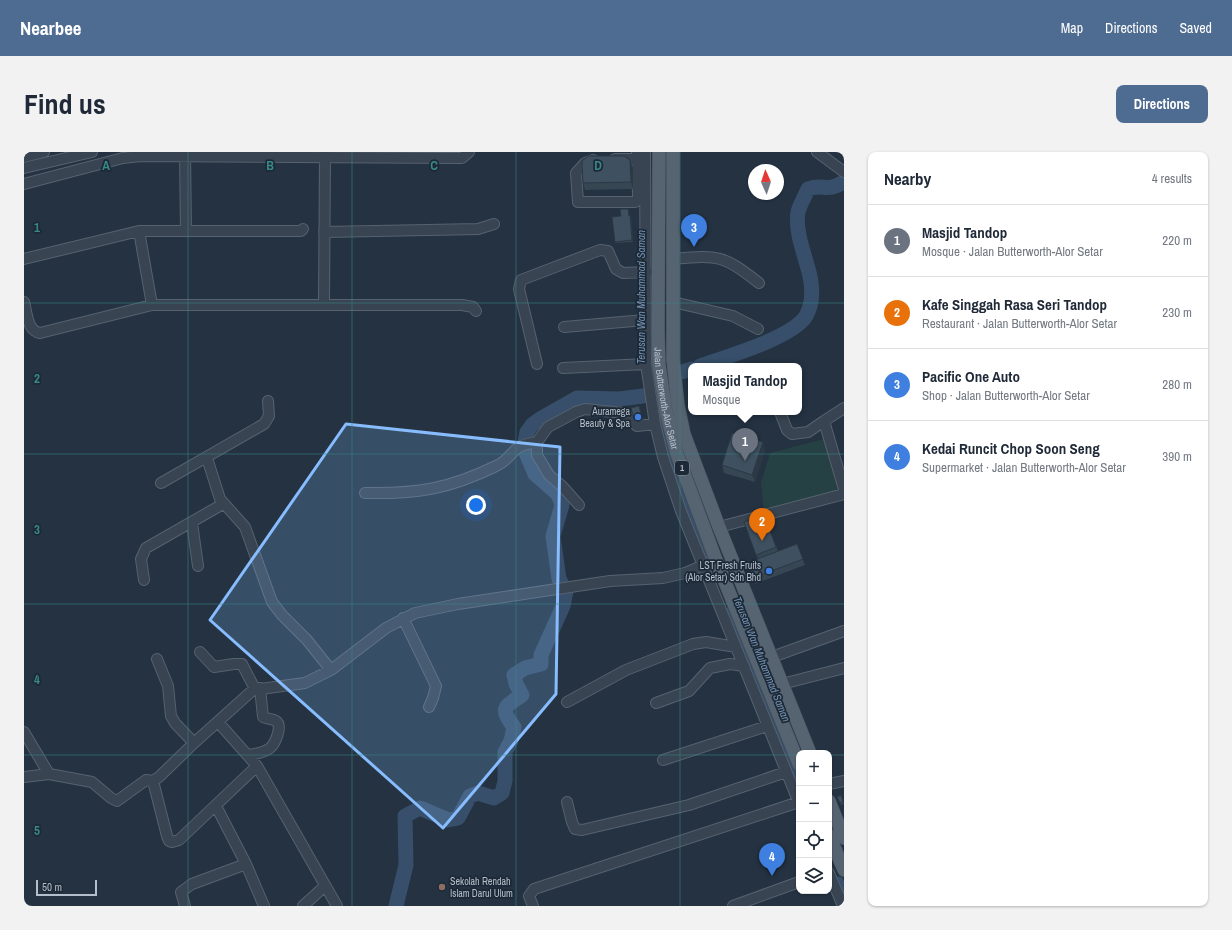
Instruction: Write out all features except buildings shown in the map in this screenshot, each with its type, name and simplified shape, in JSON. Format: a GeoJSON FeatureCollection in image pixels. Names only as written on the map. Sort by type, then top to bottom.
{"type":"FeatureCollection","features":[{"type":"Feature","properties":{"kind":"main road","name":"Jalan Butterworth-Alor Setar"},"geometry":{"type":"LineString","coordinates":[[659,152],[658,331],[662,392],[677,454],[716,560],[796,757]]}},
{"type":"Feature","properties":{"kind":"main road","name":"Jalan Butterworth-Alor Setar"},"geometry":{"type":"LineString","coordinates":[[673,152],[673,360],[680,419],[719,527],[809,750]]}},
{"type":"Feature","properties":{"kind":"main road"},"geometry":{"type":"LineString","coordinates":[[832,808],[844,838]]}},
{"type":"Feature","properties":{"kind":"main road"},"geometry":{"type":"LineString","coordinates":[[832,842],[843,867]]}},
{"type":"Feature","properties":{"kind":"street"},"geometry":{"type":"LineString","coordinates":[[24,157],[44,152]]}},
{"type":"Feature","properties":{"kind":"street"},"geometry":{"type":"LineString","coordinates":[[24,168],[92,152]]}},
{"type":"Feature","properties":{"kind":"street"},"geometry":{"type":"LineString","coordinates":[[24,184],[123,158],[185,154],[325,154],[462,158],[469,152]]}},
{"type":"Feature","properties":{"kind":"street"},"geometry":{"type":"LineString","coordinates":[[645,152],[642,188],[638,200],[635,202],[578,202],[576,178],[578,170],[590,160],[637,156],[642,188],[646,272],[646,364],[655,424],[670,482],[786,772],[795,781]]}},
{"type":"Feature","properties":{"kind":"street"},"geometry":{"type":"LineString","coordinates":[[817,152],[843,170]]}},
{"type":"Feature","properties":{"kind":"street"},"geometry":{"type":"LineString","coordinates":[[185,154],[186,230]]}},
{"type":"Feature","properties":{"kind":"street"},"geometry":{"type":"LineString","coordinates":[[324,304],[325,154]]}},
{"type":"Feature","properties":{"kind":"street"},"geometry":{"type":"LineString","coordinates":[[324,232],[459,230],[478,229],[494,224]]}},
{"type":"Feature","properties":{"kind":"street"},"geometry":{"type":"LineString","coordinates":[[24,259],[139,231],[301,231],[303,229]]}},
{"type":"Feature","properties":{"kind":"street"},"geometry":{"type":"LineString","coordinates":[[139,231],[152,305]]}},
{"type":"Feature","properties":{"kind":"street"},"geometry":{"type":"LineString","coordinates":[[537,364],[519,289],[521,280],[600,250],[608,251],[616,268],[623,272],[646,272]]}},
{"type":"Feature","properties":{"kind":"street"},"geometry":{"type":"LineString","coordinates":[[672,260],[701,257],[722,259],[732,264],[759,284]]}},
{"type":"Feature","properties":{"kind":"street"},"geometry":{"type":"LineString","coordinates":[[24,302],[30,325],[34,330],[40,332],[152,305],[462,305],[473,307],[476,311]]}},
{"type":"Feature","properties":{"kind":"street"},"geometry":{"type":"LineString","coordinates":[[673,302],[733,316],[758,329]]}},
{"type":"Feature","properties":{"kind":"street"},"geometry":{"type":"LineString","coordinates":[[564,326],[645,320]]}},
{"type":"Feature","properties":{"kind":"street"},"geometry":{"type":"LineString","coordinates":[[563,368],[646,364]]}},
{"type":"Feature","properties":{"kind":"street"},"geometry":{"type":"LineString","coordinates":[[161,483],[207,458],[268,421],[270,411],[268,401]]}},
{"type":"Feature","properties":{"kind":"street"},"geometry":{"type":"LineString","coordinates":[[781,415],[787,430],[792,434],[808,432],[844,408]]}},
{"type":"Feature","properties":{"kind":"street"},"geometry":{"type":"LineString","coordinates":[[579,505],[543,466],[537,455],[536,443],[548,427],[576,412],[585,409],[623,413],[637,426],[655,424]]}},
{"type":"Feature","properties":{"kind":"street"},"geometry":{"type":"LineString","coordinates":[[824,421],[844,489]]}},
{"type":"Feature","properties":{"kind":"street"},"geometry":{"type":"LineString","coordinates":[[365,493],[409,493],[448,486],[469,479],[502,464],[520,446],[536,443]]}},
{"type":"Feature","properties":{"kind":"street"},"geometry":{"type":"LineString","coordinates":[[207,458],[217,493],[223,504],[237,516],[245,527],[269,594],[277,610],[307,640],[331,670]]}},
{"type":"Feature","properties":{"kind":"street"},"geometry":{"type":"LineString","coordinates":[[719,527],[844,494]]}},
{"type":"Feature","properties":{"kind":"street"},"geometry":{"type":"LineString","coordinates":[[144,580],[141,559],[146,548],[192,522],[211,509],[223,504]]}},
{"type":"Feature","properties":{"kind":"street"},"geometry":{"type":"LineString","coordinates":[[192,522],[198,566]]}},
{"type":"Feature","properties":{"kind":"street"},"geometry":{"type":"LineString","coordinates":[[24,778],[49,774],[92,782],[110,798],[117,801],[146,780],[153,781],[159,777],[194,743],[257,688],[306,683],[331,670],[386,628],[415,613],[458,604],[610,581],[663,578],[685,573],[716,560]]}},
{"type":"Feature","properties":{"kind":"street"},"geometry":{"type":"LineString","coordinates":[[403,618],[436,686],[429,707]]}},
{"type":"Feature","properties":{"kind":"street"},"geometry":{"type":"LineString","coordinates":[[772,657],[844,631]]}},
{"type":"Feature","properties":{"kind":"street"},"geometry":{"type":"LineString","coordinates":[[567,702],[626,670],[693,644],[706,642],[736,647]]}},
{"type":"Feature","properties":{"kind":"street"},"geometry":{"type":"LineString","coordinates":[[200,652],[214,667],[242,664],[257,688],[263,717],[275,721],[278,730],[276,739],[270,748],[260,753],[248,755]]}},
{"type":"Feature","properties":{"kind":"street"},"geometry":{"type":"LineString","coordinates":[[157,659],[168,686],[171,716],[175,723],[194,743]]}},
{"type":"Feature","properties":{"kind":"street"},"geometry":{"type":"LineString","coordinates":[[656,703],[689,691],[710,668],[730,664],[744,666]]}},
{"type":"Feature","properties":{"kind":"street"},"geometry":{"type":"LineString","coordinates":[[782,684],[844,668]]}},
{"type":"Feature","properties":{"kind":"street"},"geometry":{"type":"LineString","coordinates":[[218,722],[257,766],[337,906]]}},
{"type":"Feature","properties":{"kind":"street"},"geometry":{"type":"LineString","coordinates":[[663,760],[767,726]]}},
{"type":"Feature","properties":{"kind":"street"},"geometry":{"type":"LineString","coordinates":[[24,732],[49,774]]}},
{"type":"Feature","properties":{"kind":"street"},"geometry":{"type":"LineString","coordinates":[[153,781],[169,840],[172,842],[179,840],[257,766]]}},
{"type":"Feature","properties":{"kind":"street"},"geometry":{"type":"LineString","coordinates":[[567,802],[575,829],[582,830],[689,805],[786,772]]}},
{"type":"Feature","properties":{"kind":"street"},"geometry":{"type":"LineString","coordinates":[[832,783],[844,780]]}},
{"type":"Feature","properties":{"kind":"street"},"geometry":{"type":"LineString","coordinates":[[533,906],[530,900],[531,892],[545,884],[796,804]]}},
{"type":"Feature","properties":{"kind":"street"},"geometry":{"type":"LineString","coordinates":[[216,806],[246,864],[264,906]]}},
{"type":"Feature","properties":{"kind":"street"},"geometry":{"type":"LineString","coordinates":[[184,906],[182,892],[192,884],[246,864]]}},
{"type":"Feature","properties":{"kind":"street"},"geometry":{"type":"LineString","coordinates":[[832,869],[843,867]]}},
{"type":"Feature","properties":{"kind":"street"},"geometry":{"type":"LineString","coordinates":[[832,880],[843,906]]}},
{"type":"Feature","properties":{"kind":"street"},"geometry":{"type":"LineString","coordinates":[[733,906],[796,883]]}},
{"type":"Feature","properties":{"kind":"street"},"geometry":{"type":"LineString","coordinates":[[303,906],[325,886]]}},
{"type":"Feature","properties":{"kind":"highlighted area"},"geometry":{"type":"Polygon","coordinates":[[[346,424],[560,447],[556,694],[443,828],[210,620],[346,424]]]}},
{"type":"Feature","properties":{"kind":"green space"},"geometry":{"type":"Polygon","coordinates":[[[824,439],[841,494],[764,513],[761,483],[770,453],[824,439]]]}},
{"type":"Feature","properties":{"kind":"waterway"},"geometry":{"type":"LineString","coordinates":[[709,363],[773,339],[787,332],[806,316],[811,304],[812,290],[809,271],[798,232],[798,212],[808,189],[813,187],[833,187],[844,182]]}},
{"type":"Feature","properties":{"kind":"waterway","name":"Terusan Wan Muhammad Saman"},"geometry":{"type":"LineString","coordinates":[[652,342],[654,386],[665,446],[678,485],[710,562]]}},
{"type":"Feature","properties":{"kind":"waterway"},"geometry":{"type":"LineString","coordinates":[[682,372],[688,370]]}},
{"type":"Feature","properties":{"kind":"waterway"},"geometry":{"type":"LineString","coordinates":[[396,906],[406,865],[405,816],[420,808],[448,820],[458,818],[470,796],[478,793],[494,798],[502,793],[505,781],[505,752],[511,741],[514,727],[505,711],[511,702],[522,695],[516,684],[514,675],[525,668],[541,664],[541,655],[563,606],[566,591],[559,579],[553,536],[562,505],[558,494],[535,474],[524,448],[527,432],[532,425],[540,419],[577,398],[619,399],[643,396]]}},
{"type":"Feature","properties":{"kind":"waterway","name":"Terusan Wan Muhammad Saman"},"geometry":{"type":"LineString","coordinates":[[730,611],[796,775]]}},
{"type":"Feature","properties":{"kind":"waterway","name":"Terusan Wan Muhammad Saman"},"geometry":{"type":"LineString","coordinates":[[839,881],[844,893]]}},
{"type":"Feature","properties":{"kind":"place","name":"Pacific One Auto"},"geometry":{"type":"Point","coordinates":[694,247]}},
{"type":"Feature","properties":{"kind":"place","name":"Auramega Beauty & Spa"},"geometry":{"type":"Point","coordinates":[638,417]}},
{"type":"Feature","properties":{"kind":"place","name":"Masjid Tandop"},"geometry":{"type":"Point","coordinates":[745,461]}},
{"type":"Feature","properties":{"kind":"place","name":"Kafe Singgah Rasa Seri Tandop"},"geometry":{"type":"Point","coordinates":[762,541]}},
{"type":"Feature","properties":{"kind":"place","name":"LST Fresh Fruits (Alor Setar) Sdn Bhd"},"geometry":{"type":"Point","coordinates":[769,571]}},
{"type":"Feature","properties":{"kind":"place","name":"Kedai Runcit Chop Soon Seng"},"geometry":{"type":"Point","coordinates":[772,876]}},
{"type":"Feature","properties":{"kind":"place","name":"Sekolah Rendah Islam Darul Ulum"},"geometry":{"type":"Point","coordinates":[442,887]}}]}
